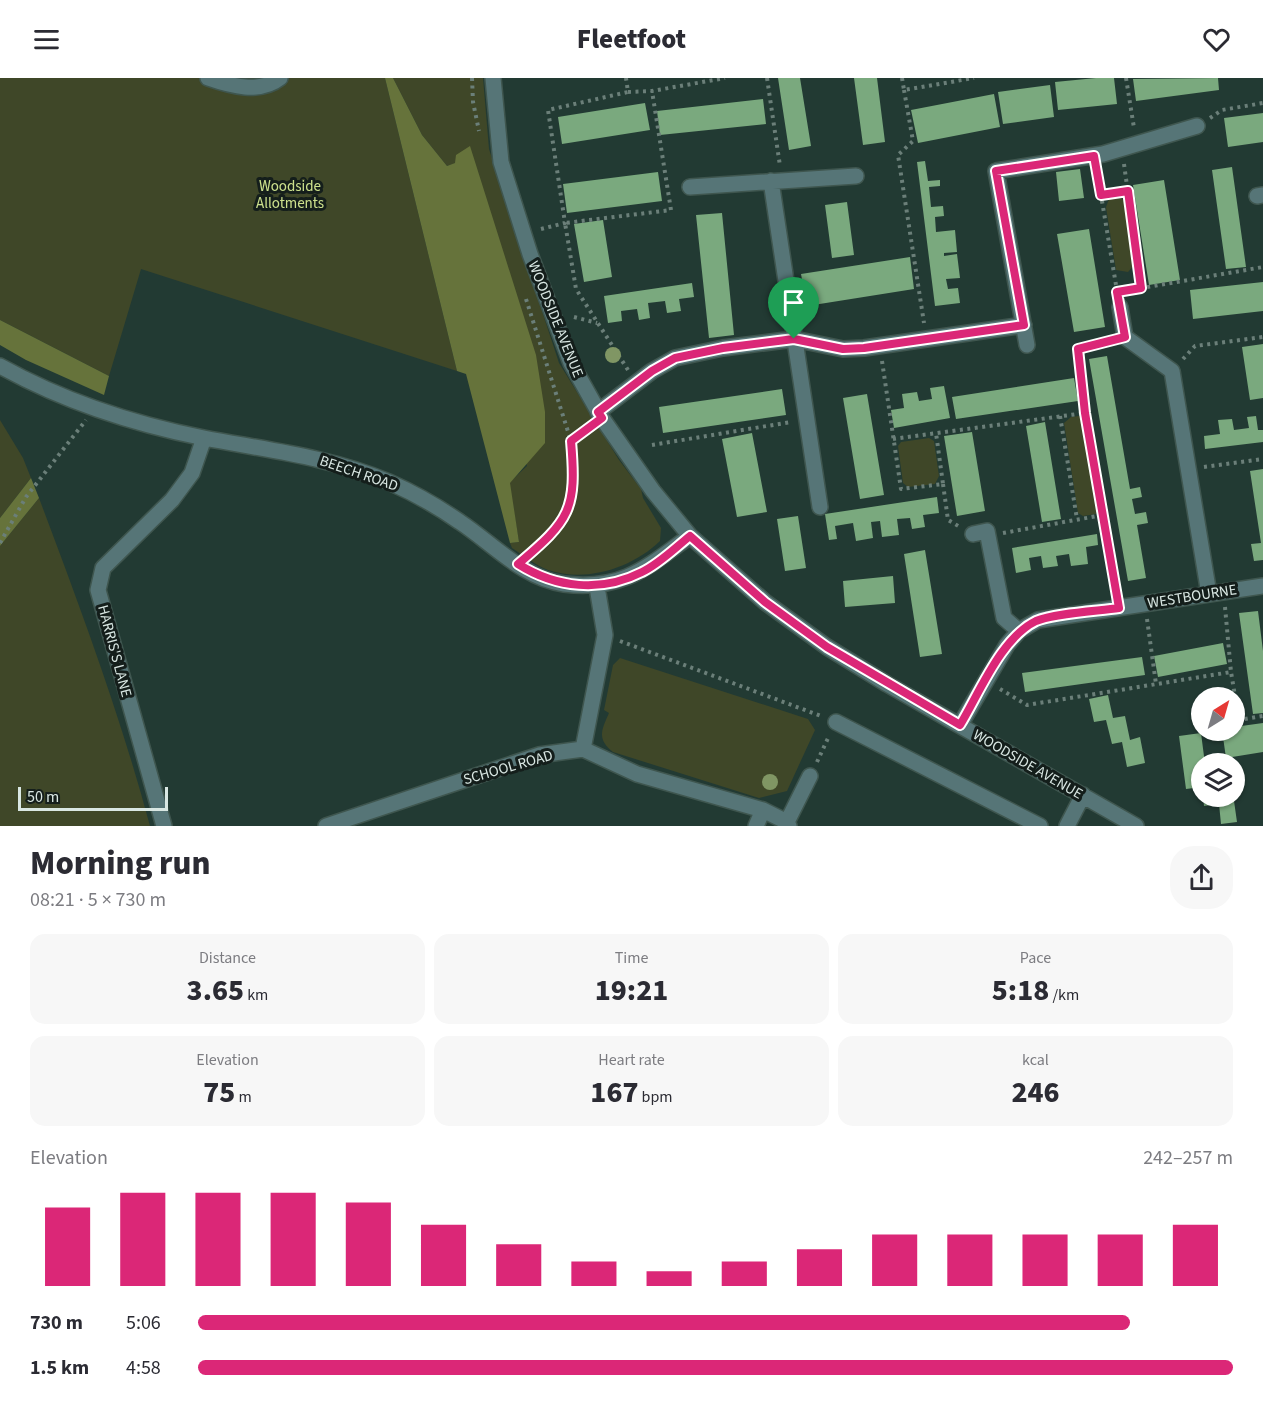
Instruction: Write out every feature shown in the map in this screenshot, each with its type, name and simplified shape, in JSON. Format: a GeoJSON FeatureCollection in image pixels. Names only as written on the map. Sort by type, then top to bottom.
{"type":"FeatureCollection","features":[{"type":"Feature","properties":{"kind":"street"},"geometry":{"type":"LineString","coordinates":[[208,78],[241,87],[260,88],[280,78]]}},
{"type":"Feature","properties":{"kind":"street","name":"WOODSIDE AVENUE"},"geometry":{"type":"LineString","coordinates":[[493,78],[501,162],[530,254],[571,363],[600,415],[652,491],[690,536],[765,602],[827,647],[1136,826]]}},
{"type":"Feature","properties":{"kind":"street"},"geometry":{"type":"LineString","coordinates":[[1027,345],[996,171],[1094,156],[1197,126]]}},
{"type":"Feature","properties":{"kind":"street"},"geometry":{"type":"LineString","coordinates":[[690,187],[856,176]]}},
{"type":"Feature","properties":{"kind":"street"},"geometry":{"type":"LineString","coordinates":[[777,180],[794,339],[820,507]]}},
{"type":"Feature","properties":{"kind":"street"},"geometry":{"type":"LineString","coordinates":[[1118,299],[1130,341],[1172,371],[1188,469],[1216,593]]}},
{"type":"Feature","properties":{"kind":"street"},"geometry":{"type":"LineString","coordinates":[[600,415],[637,383],[675,358],[723,348],[794,339],[843,349],[880,346],[1024,325]]}},
{"type":"Feature","properties":{"kind":"street","name":"BEECH ROAD"},"geometry":{"type":"LineString","coordinates":[[0,366],[27,380],[95,408],[140,423],[204,438],[331,461],[388,482],[434,505],[537,576],[561,584],[597,587],[642,572],[690,536]]}},
{"type":"Feature","properties":{"kind":"street","name":"HARRIS'S LANE"},"geometry":{"type":"LineString","coordinates":[[164,826],[98,590],[103,568],[172,500],[185,482],[203,447],[204,438]]}},
{"type":"Feature","properties":{"kind":"street"},"geometry":{"type":"LineString","coordinates":[[981,535],[1004,618],[1019,632]]}},
{"type":"Feature","properties":{"kind":"street","name":"WESTBOURNE"},"geometry":{"type":"LineString","coordinates":[[960,725],[1007,645],[1019,632],[1038,620],[1263,586]]}},
{"type":"Feature","properties":{"kind":"street"},"geometry":{"type":"LineString","coordinates":[[597,587],[606,635],[583,749],[637,774],[763,810],[788,824],[810,776]]}},
{"type":"Feature","properties":{"kind":"street"},"geometry":{"type":"LineString","coordinates":[[836,722],[1040,826]]}},
{"type":"Feature","properties":{"kind":"street","name":"SCHOOL ROAD"},"geometry":{"type":"LineString","coordinates":[[326,826],[539,754],[583,749]]}},
{"type":"Feature","properties":{"kind":"street"},"geometry":{"type":"LineString","coordinates":[[1067,826],[1083,795]]}},
{"type":"Feature","properties":{"kind":"street"},"geometry":{"type":"LineString","coordinates":[[756,826],[763,810]]}},
{"type":"Feature","properties":{"kind":"path"},"geometry":{"type":"LineString","coordinates":[[626,78],[628,92]]}},
{"type":"Feature","properties":{"kind":"path"},"geometry":{"type":"LineString","coordinates":[[637,383],[576,289],[548,110],[628,92],[652,91],[725,78]]}},
{"type":"Feature","properties":{"kind":"path"},"geometry":{"type":"LineString","coordinates":[[767,78],[777,180]]}},
{"type":"Feature","properties":{"kind":"path"},"geometry":{"type":"LineString","coordinates":[[902,78],[913,141],[898,155],[926,339]]}},
{"type":"Feature","properties":{"kind":"path"},"geometry":{"type":"LineString","coordinates":[[904,90],[974,78]]}},
{"type":"Feature","properties":{"kind":"path"},"geometry":{"type":"LineString","coordinates":[[1126,78],[1130,146],[1128,191],[1141,288]]}},
{"type":"Feature","properties":{"kind":"path"},"geometry":{"type":"LineString","coordinates":[[541,229],[565,223],[671,210],[652,91]]}},
{"type":"Feature","properties":{"kind":"path"},"geometry":{"type":"LineString","coordinates":[[1197,126],[1222,110],[1261,102]]}},
{"type":"Feature","properties":{"kind":"path"},"geometry":{"type":"LineString","coordinates":[[1094,156],[1118,299],[1141,288],[1263,267]]}},
{"type":"Feature","properties":{"kind":"path"},"geometry":{"type":"LineString","coordinates":[[1101,195],[1128,191]]}},
{"type":"Feature","properties":{"kind":"path"},"geometry":{"type":"LineString","coordinates":[[518,564],[550,537],[565,517],[572,500],[574,478],[571,441],[525,295]]}},
{"type":"Feature","properties":{"kind":"path"},"geometry":{"type":"LineString","coordinates":[[574,317],[598,323]]}},
{"type":"Feature","properties":{"kind":"path"},"geometry":{"type":"LineString","coordinates":[[1172,371],[1195,346],[1263,337]]}},
{"type":"Feature","properties":{"kind":"path"},"geometry":{"type":"LineString","coordinates":[[1119,608],[1085,413],[1078,349],[1130,341]]}},
{"type":"Feature","properties":{"kind":"path"},"geometry":{"type":"LineString","coordinates":[[880,346],[901,489],[943,484]]}},
{"type":"Feature","properties":{"kind":"path"},"geometry":{"type":"LineString","coordinates":[[0,543],[26,497],[95,408]]}},
{"type":"Feature","properties":{"kind":"path"},"geometry":{"type":"LineString","coordinates":[[894,439],[1085,413]]}},
{"type":"Feature","properties":{"kind":"path"},"geometry":{"type":"LineString","coordinates":[[571,441],[600,415]]}},
{"type":"Feature","properties":{"kind":"path"},"geometry":{"type":"LineString","coordinates":[[1060,416],[1077,519]]}},
{"type":"Feature","properties":{"kind":"path"},"geometry":{"type":"LineString","coordinates":[[652,445],[806,419]]}},
{"type":"Feature","properties":{"kind":"path"},"geometry":{"type":"LineString","coordinates":[[936,433],[948,520],[981,535],[1103,515]]}},
{"type":"Feature","properties":{"kind":"path"},"geometry":{"type":"LineString","coordinates":[[1188,469],[1263,459]]}},
{"type":"Feature","properties":{"kind":"path"},"geometry":{"type":"LineString","coordinates":[[1216,593],[1239,720],[1263,716]]}},
{"type":"Feature","properties":{"kind":"path"},"geometry":{"type":"LineString","coordinates":[[1144,604],[1156,684]]}},
{"type":"Feature","properties":{"kind":"path"},"geometry":{"type":"LineString","coordinates":[[606,635],[836,722],[810,776]]}},
{"type":"Feature","properties":{"kind":"path"},"geometry":{"type":"LineString","coordinates":[[986,682],[1027,705],[1231,672]]}},
{"type":"Feature","properties":{"kind":"green space","name":"Woodside Allotments"},"geometry":{"type":"Polygon","coordinates":[[[0,78],[385,78],[457,371],[141,269],[109,376],[0,320],[0,78]]]}},
{"type":"Feature","properties":{"kind":"green space"},"geometry":{"type":"Polygon","coordinates":[[[385,78],[393,78],[422,135],[447,166],[455,163],[456,155],[470,146],[536,355],[545,412],[545,443],[510,483],[519,542],[510,543],[466,374],[457,371],[385,78]]]}},
{"type":"Feature","properties":{"kind":"green space"},"geometry":{"type":"Polygon","coordinates":[[[393,78],[483,78],[489,149],[559,363],[619,460],[641,489],[643,498],[661,528],[660,541],[636,559],[608,571],[578,575],[563,574],[543,568],[512,548],[510,543],[519,542],[509,483],[527,466],[456,163],[447,166],[422,135],[393,78]]]}},
{"type":"Feature","properties":{"kind":"green space"},"geometry":{"type":"Polygon","coordinates":[[[1121,198],[1126,203],[1135,264],[1128,272],[1116,270],[1106,207],[1109,199],[1121,198]]]}},
{"type":"Feature","properties":{"kind":"green space"},"geometry":{"type":"Polygon","coordinates":[[[0,320],[109,376],[104,395],[26,360],[0,345],[0,320]]]}},
{"type":"Feature","properties":{"kind":"green space"},"geometry":{"type":"Polygon","coordinates":[[[1079,416],[1083,420],[1099,506],[1096,514],[1083,516],[1078,513],[1064,423],[1071,417],[1079,416]]]}},
{"type":"Feature","properties":{"kind":"green space"},"geometry":{"type":"Polygon","coordinates":[[[0,420],[23,458],[31,478],[0,518],[0,420]]]}},
{"type":"Feature","properties":{"kind":"green space"},"geometry":{"type":"Polygon","coordinates":[[[929,438],[934,441],[939,476],[935,484],[908,487],[903,483],[898,446],[901,442],[929,438]]]}},
{"type":"Feature","properties":{"kind":"green space"},"geometry":{"type":"Polygon","coordinates":[[[31,478],[39,498],[0,546],[0,518],[31,478]]]}},
{"type":"Feature","properties":{"kind":"green space"},"geometry":{"type":"Polygon","coordinates":[[[39,498],[113,702],[150,826],[0,826],[0,546],[39,498]]]}},
{"type":"Feature","properties":{"kind":"green space"},"geometry":{"type":"Polygon","coordinates":[[[620,658],[808,719],[815,730],[787,791],[759,798],[613,752],[604,743],[602,734],[609,713],[604,710],[613,665],[620,658]]]}},
{"type":"Feature","properties":{"kind":"building"},"geometry":{"type":"Polygon","coordinates":[[[778,78],[800,78],[811,146],[789,150],[778,78]]]}},
{"type":"Feature","properties":{"kind":"building"},"geometry":{"type":"Polygon","coordinates":[[[854,78],[877,78],[885,142],[863,145],[854,78]]]}},
{"type":"Feature","properties":{"kind":"building"},"geometry":{"type":"Polygon","coordinates":[[[1114,78],[1117,104],[1058,110],[1055,82],[1114,78]]]}},
{"type":"Feature","properties":{"kind":"building"},"geometry":{"type":"Polygon","coordinates":[[[1218,78],[1219,90],[1136,101],[1133,79],[1218,78]]]}},
{"type":"Feature","properties":{"kind":"building"},"geometry":{"type":"Polygon","coordinates":[[[1050,85],[1054,117],[1003,124],[998,92],[1050,85]]]}},
{"type":"Feature","properties":{"kind":"building"},"geometry":{"type":"Polygon","coordinates":[[[994,94],[1000,127],[918,143],[911,110],[994,94]]]}},
{"type":"Feature","properties":{"kind":"building"},"geometry":{"type":"Polygon","coordinates":[[[763,99],[766,124],[660,135],[657,111],[763,99]]]}},
{"type":"Feature","properties":{"kind":"building"},"geometry":{"type":"Polygon","coordinates":[[[645,103],[650,130],[562,144],[558,117],[645,103]]]}},
{"type":"Feature","properties":{"kind":"building"},"geometry":{"type":"Polygon","coordinates":[[[1263,113],[1263,142],[1228,147],[1224,118],[1263,113]]]}},
{"type":"Feature","properties":{"kind":"building"},"geometry":{"type":"Polygon","coordinates":[[[925,161],[928,181],[940,180],[940,186],[929,187],[931,207],[943,206],[944,216],[935,217],[936,232],[955,230],[957,252],[944,253],[944,256],[957,254],[960,278],[946,279],[948,289],[958,288],[960,303],[935,306],[917,162],[925,161]]]}},
{"type":"Feature","properties":{"kind":"building"},"geometry":{"type":"Polygon","coordinates":[[[1232,167],[1246,267],[1226,269],[1212,170],[1232,167]]]}},
{"type":"Feature","properties":{"kind":"building"},"geometry":{"type":"Polygon","coordinates":[[[1080,169],[1084,198],[1059,201],[1056,172],[1080,169]]]}},
{"type":"Feature","properties":{"kind":"building"},"geometry":{"type":"Polygon","coordinates":[[[658,172],[662,201],[567,213],[563,184],[658,172]]]}},
{"type":"Feature","properties":{"kind":"building"},"geometry":{"type":"Polygon","coordinates":[[[1164,180],[1180,280],[1149,285],[1133,185],[1164,180]]]}},
{"type":"Feature","properties":{"kind":"building"},"geometry":{"type":"Polygon","coordinates":[[[847,202],[854,255],[832,258],[825,205],[847,202]]]}},
{"type":"Feature","properties":{"kind":"building"},"geometry":{"type":"Polygon","coordinates":[[[722,213],[734,335],[709,338],[696,215],[722,213]]]}},
{"type":"Feature","properties":{"kind":"building"},"geometry":{"type":"Polygon","coordinates":[[[603,220],[612,277],[584,282],[574,224],[603,220]]]}},
{"type":"Feature","properties":{"kind":"building"},"geometry":{"type":"Polygon","coordinates":[[[1089,229],[1105,327],[1074,332],[1057,234],[1089,229]]]}},
{"type":"Feature","properties":{"kind":"building"},"geometry":{"type":"Polygon","coordinates":[[[910,257],[914,289],[807,306],[801,274],[910,257]]]}},
{"type":"Feature","properties":{"kind":"building"},"geometry":{"type":"Polygon","coordinates":[[[1263,282],[1263,311],[1193,319],[1190,290],[1263,282]]]}},
{"type":"Feature","properties":{"kind":"building"},"geometry":{"type":"Polygon","coordinates":[[[692,283],[694,297],[679,299],[681,311],[667,313],[665,301],[648,303],[650,318],[639,320],[637,309],[621,311],[622,321],[608,323],[604,296],[692,283]]]}},
{"type":"Feature","properties":{"kind":"building"},"geometry":{"type":"Polygon","coordinates":[[[1263,344],[1263,398],[1250,400],[1242,347],[1263,344]]]}},
{"type":"Feature","properties":{"kind":"building"},"geometry":{"type":"Polygon","coordinates":[[[1107,356],[1130,489],[1140,487],[1142,497],[1132,499],[1135,514],[1146,512],[1148,523],[1137,525],[1146,578],[1128,581],[1089,359],[1107,356]]]}},
{"type":"Feature","properties":{"kind":"building"},"geometry":{"type":"Polygon","coordinates":[[[1074,378],[1078,401],[956,419],[952,397],[1074,378]]]}},
{"type":"Feature","properties":{"kind":"building"},"geometry":{"type":"Polygon","coordinates":[[[944,386],[950,418],[894,428],[891,410],[904,408],[902,394],[917,392],[919,401],[932,399],[930,388],[944,386]]]}},
{"type":"Feature","properties":{"kind":"building"},"geometry":{"type":"Polygon","coordinates":[[[782,389],[786,415],[663,433],[659,407],[782,389]]]}},
{"type":"Feature","properties":{"kind":"building"},"geometry":{"type":"Polygon","coordinates":[[[867,394],[884,495],[860,499],[843,398],[867,394]]]}},
{"type":"Feature","properties":{"kind":"building"},"geometry":{"type":"Polygon","coordinates":[[[1256,416],[1258,430],[1263,430],[1263,442],[1205,449],[1204,436],[1220,434],[1218,420],[1232,419],[1234,430],[1249,428],[1247,417],[1256,416]]]}},
{"type":"Feature","properties":{"kind":"building"},"geometry":{"type":"Polygon","coordinates":[[[1045,422],[1061,519],[1042,522],[1026,426],[1045,422]]]}},
{"type":"Feature","properties":{"kind":"building"},"geometry":{"type":"Polygon","coordinates":[[[972,432],[985,511],[957,516],[944,436],[972,432]]]}},
{"type":"Feature","properties":{"kind":"building"},"geometry":{"type":"Polygon","coordinates":[[[752,433],[767,512],[737,517],[722,439],[752,433]]]}},
{"type":"Feature","properties":{"kind":"building"},"geometry":{"type":"Polygon","coordinates":[[[1263,469],[1263,560],[1254,561],[1251,544],[1261,543],[1250,471],[1263,469]]]}},
{"type":"Feature","properties":{"kind":"building"},"geometry":{"type":"Polygon","coordinates":[[[937,497],[939,513],[923,515],[925,527],[912,529],[910,518],[897,519],[899,535],[882,537],[880,521],[871,522],[873,538],[856,541],[853,523],[835,526],[837,539],[829,540],[825,514],[937,497]]]}},
{"type":"Feature","properties":{"kind":"building"},"geometry":{"type":"Polygon","coordinates":[[[798,516],[806,568],[785,571],[777,519],[798,516]]]}},
{"type":"Feature","properties":{"kind":"building"},"geometry":{"type":"Polygon","coordinates":[[[1097,534],[1098,545],[1086,547],[1088,564],[1071,566],[1069,554],[1056,556],[1058,566],[1043,568],[1041,556],[1029,558],[1031,570],[1016,573],[1012,548],[1097,534]]]}},
{"type":"Feature","properties":{"kind":"building"},"geometry":{"type":"Polygon","coordinates":[[[925,550],[942,654],[920,657],[904,554],[925,550]]]}},
{"type":"Feature","properties":{"kind":"building"},"geometry":{"type":"Polygon","coordinates":[[[893,576],[895,603],[845,607],[843,581],[893,576]]]}},
{"type":"Feature","properties":{"kind":"building"},"geometry":{"type":"Polygon","coordinates":[[[1258,611],[1263,651],[1263,713],[1253,714],[1239,613],[1258,611]]]}},
{"type":"Feature","properties":{"kind":"building"},"geometry":{"type":"Polygon","coordinates":[[[1223,643],[1227,664],[1158,677],[1154,656],[1223,643]]]}},
{"type":"Feature","properties":{"kind":"building"},"geometry":{"type":"Polygon","coordinates":[[[1142,657],[1145,675],[1025,692],[1022,673],[1142,657]]]}},
{"type":"Feature","properties":{"kind":"building"},"geometry":{"type":"Polygon","coordinates":[[[1108,695],[1113,718],[1125,716],[1130,740],[1140,737],[1145,763],[1127,767],[1122,742],[1112,744],[1106,720],[1094,722],[1089,699],[1108,695]]]}},
{"type":"Feature","properties":{"kind":"building"},"geometry":{"type":"Polygon","coordinates":[[[1263,723],[1263,752],[1245,755],[1245,753],[1225,753],[1224,741],[1245,741],[1245,725],[1263,723]]]}},
{"type":"Feature","properties":{"kind":"building"},"geometry":{"type":"Polygon","coordinates":[[[1191,734],[1191,741],[1202,741],[1204,753],[1191,753],[1191,788],[1186,789],[1179,736],[1191,734]]]}},
{"type":"Feature","properties":{"kind":"building"},"geometry":{"type":"Polygon","coordinates":[[[1219,807],[1235,807],[1237,822],[1221,824],[1219,807]]]}},
{"type":"Feature","properties":{"kind":"route"},"geometry":{"type":"LineString","coordinates":[[1094,156],[1101,195],[1128,191],[1141,288],[1117,292],[1125,337],[1078,349],[1085,413],[1119,608],[1038,620],[1019,632],[1007,645],[960,725],[827,647],[765,602],[690,536],[642,572],[597,587],[561,584],[537,576],[518,564],[550,537],[565,517],[572,500],[574,478],[571,441],[602,418],[598,412],[652,371],[675,358],[723,348],[794,339],[843,349],[864,348],[1024,325],[996,171],[1094,156]]}}]}
